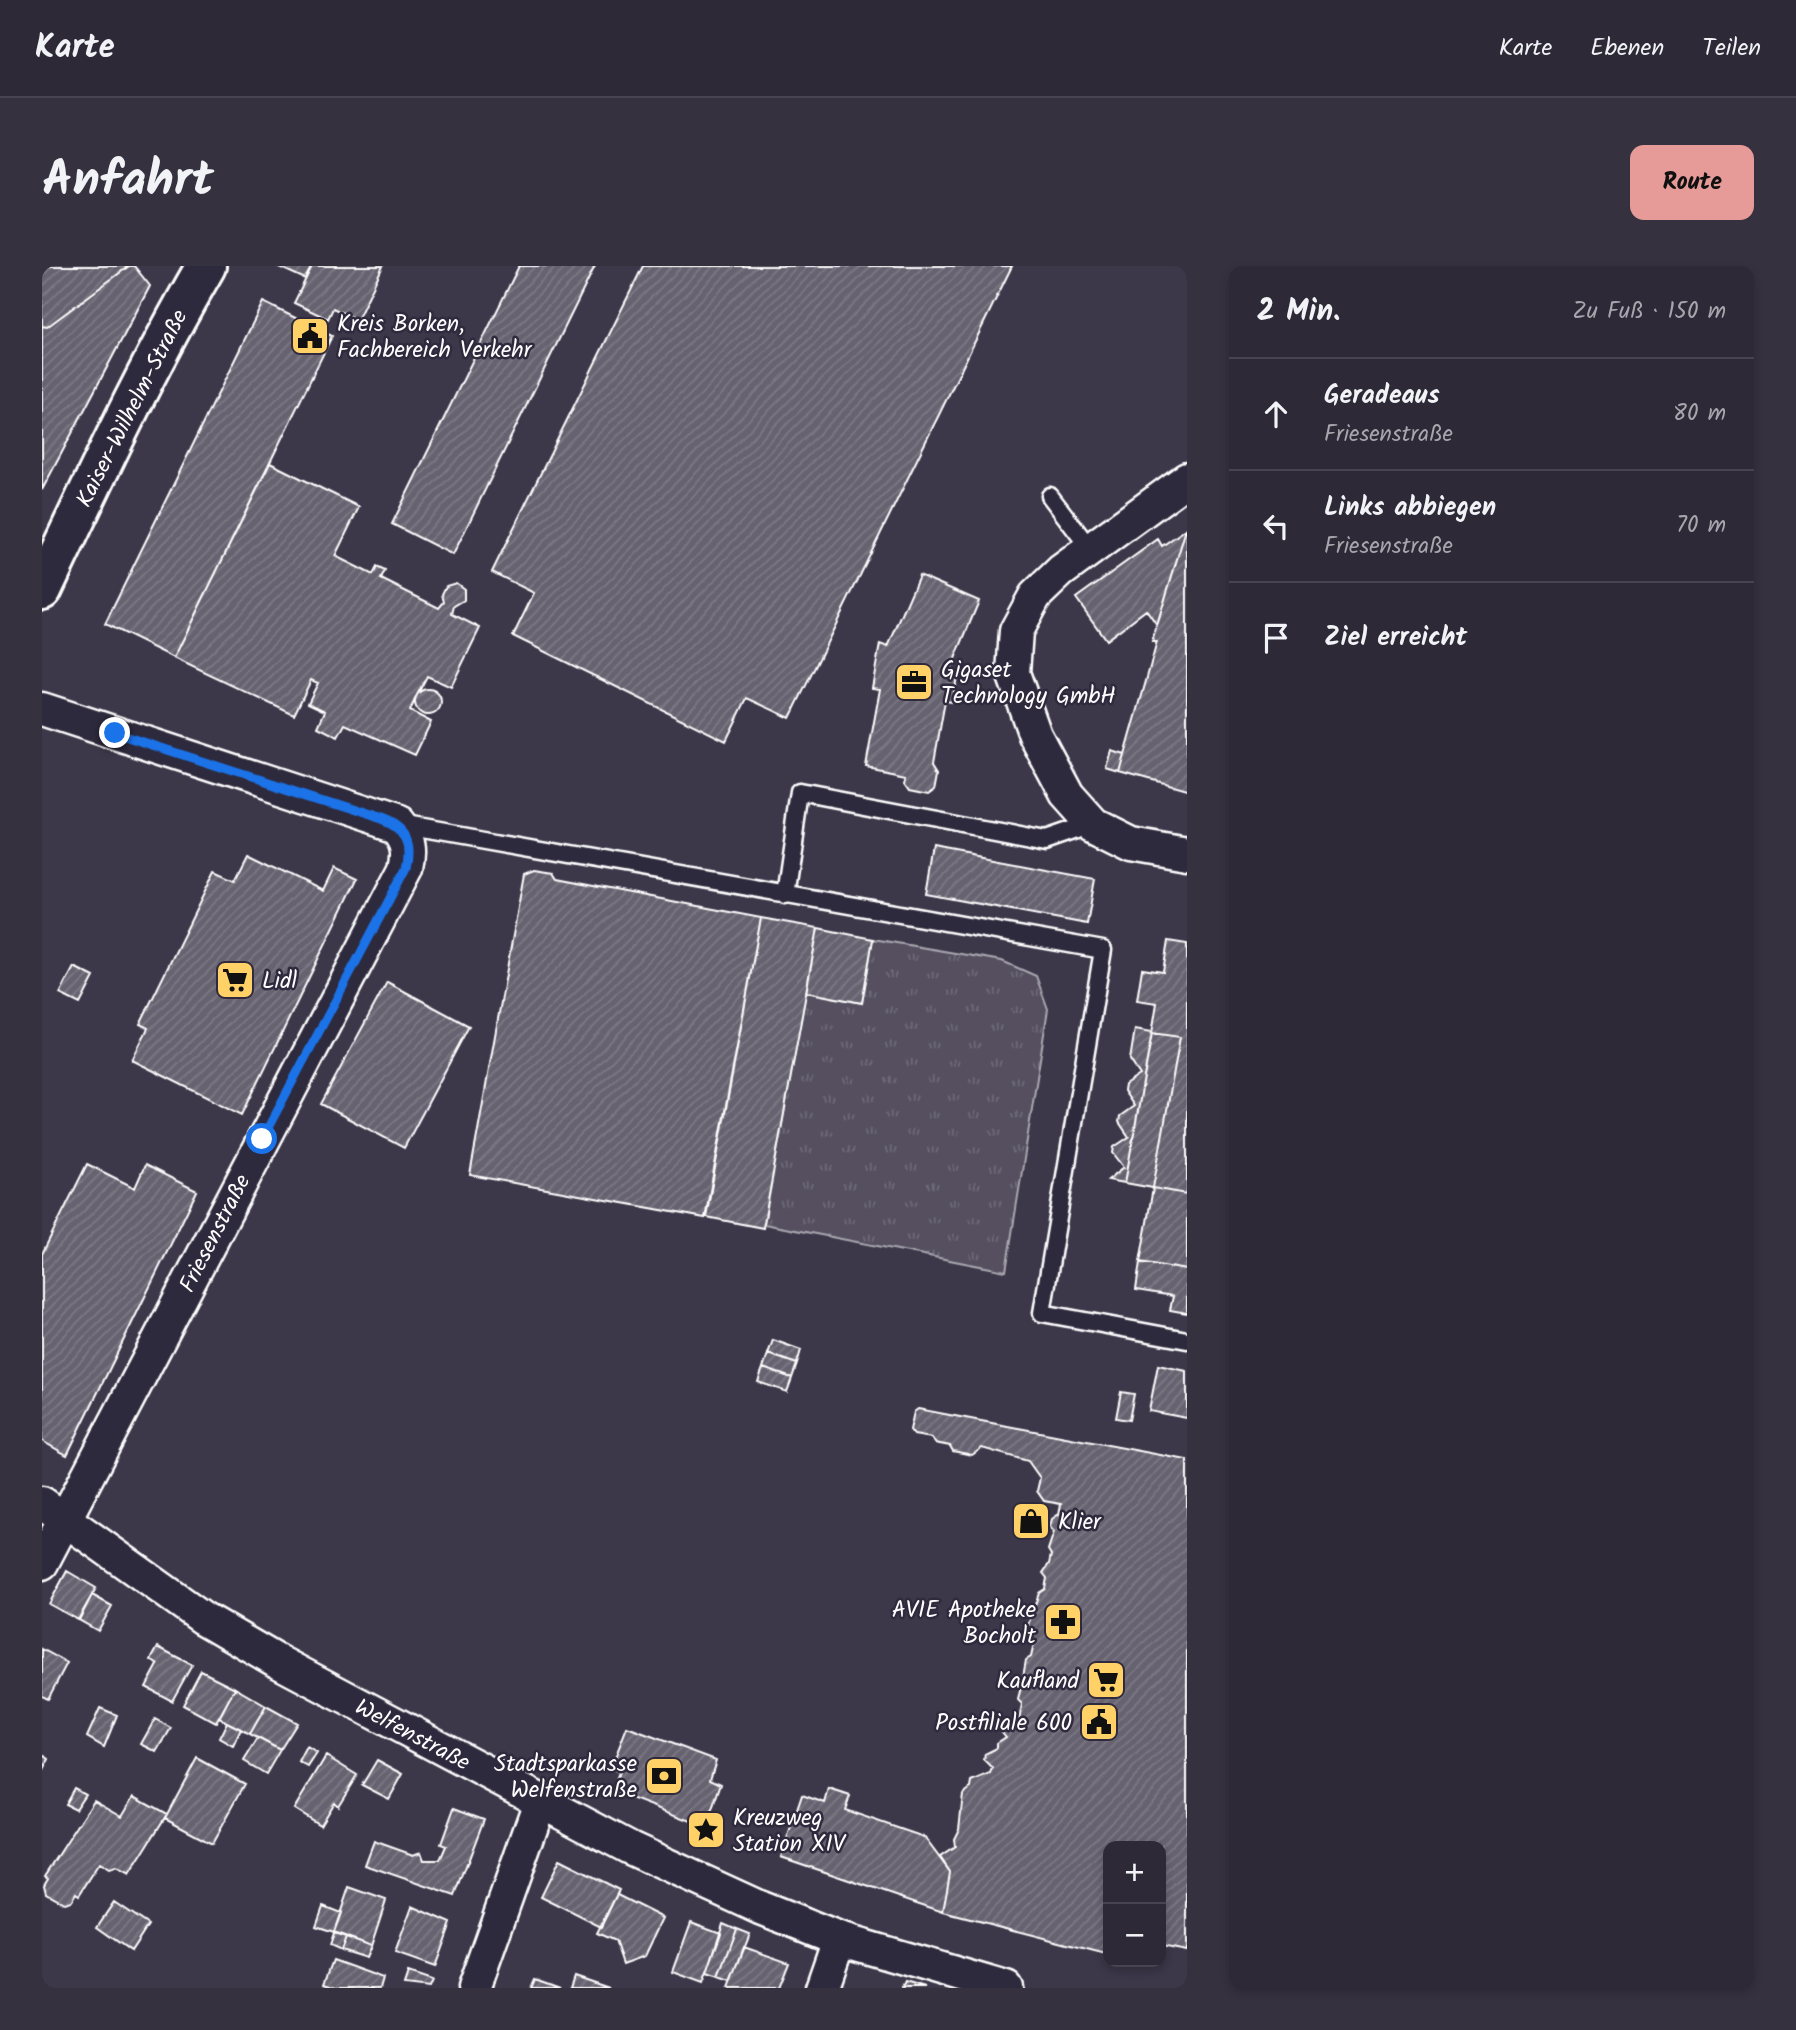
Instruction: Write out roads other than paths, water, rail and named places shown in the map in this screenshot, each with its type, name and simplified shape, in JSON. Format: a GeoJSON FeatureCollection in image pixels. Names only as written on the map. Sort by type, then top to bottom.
{"type":"FeatureCollection","features":[{"type":"Feature","properties":{"kind":"main road","name":"Kaiser-Wilhelm-Straße"},"geometry":{"type":"LineString","coordinates":[[42,590],[108,450],[206,266]]}},
{"type":"Feature","properties":{"kind":"street"},"geometry":{"type":"LineString","coordinates":[[1187,479],[1061,571],[1035,596],[1016,631],[1013,673],[1035,735],[1067,795],[1093,824],[1131,843],[1187,853]]}},
{"type":"Feature","properties":{"kind":"street"},"geometry":{"type":"LineString","coordinates":[[42,709],[397,825]]}},
{"type":"Feature","properties":{"kind":"street","name":"Friesenstraße"},"geometry":{"type":"LineString","coordinates":[[42,1563],[54,1511],[406,868],[408,838],[397,825]]}},
{"type":"Feature","properties":{"kind":"street","name":"Welfenstraße"},"geometry":{"type":"LineString","coordinates":[[54,1511],[202,1618],[540,1802],[693,1878],[839,1939],[1006,1988]]}},
{"type":"Feature","properties":{"kind":"street"},"geometry":{"type":"LineString","coordinates":[[474,1988],[540,1802]]}},
{"type":"Feature","properties":{"kind":"street"},"geometry":{"type":"LineString","coordinates":[[822,1988],[839,1939]]}},
{"type":"Feature","properties":{"kind":"lane"},"geometry":{"type":"LineString","coordinates":[[1050,496],[1091,550]]}},
{"type":"Feature","properties":{"kind":"lane"},"geometry":{"type":"LineString","coordinates":[[785,895],[800,793],[1047,840],[1093,824]]}},
{"type":"Feature","properties":{"kind":"lane"},"geometry":{"type":"LineString","coordinates":[[397,825],[1103,950],[1042,1313],[1187,1340]]}},
{"type":"Feature","properties":{"kind":"place","name":"Kreis Borken, Fachbereich Verkehr"},"geometry":{"type":"Point","coordinates":[310,336]}},
{"type":"Feature","properties":{"kind":"place","name":"Gigaset Technology GmbH"},"geometry":{"type":"Point","coordinates":[914,682]}},
{"type":"Feature","properties":{"kind":"place","name":"Lidl"},"geometry":{"type":"Point","coordinates":[235,980]}},
{"type":"Feature","properties":{"kind":"place","name":"Klier"},"geometry":{"type":"Point","coordinates":[1031,1521]}},
{"type":"Feature","properties":{"kind":"place","name":"AVIE Apotheke Bocholt"},"geometry":{"type":"Point","coordinates":[1063,1622]}},
{"type":"Feature","properties":{"kind":"place","name":"Kaufland"},"geometry":{"type":"Point","coordinates":[1106,1680]}},
{"type":"Feature","properties":{"kind":"place","name":"Postfiliale 600"},"geometry":{"type":"Point","coordinates":[1099,1722]}},
{"type":"Feature","properties":{"kind":"place","name":"Stadtsparkasse Welfenstraße"},"geometry":{"type":"Point","coordinates":[664,1776]}},
{"type":"Feature","properties":{"kind":"place","name":"Kreuzweg Station XIV"},"geometry":{"type":"Point","coordinates":[706,1830]}}]}
